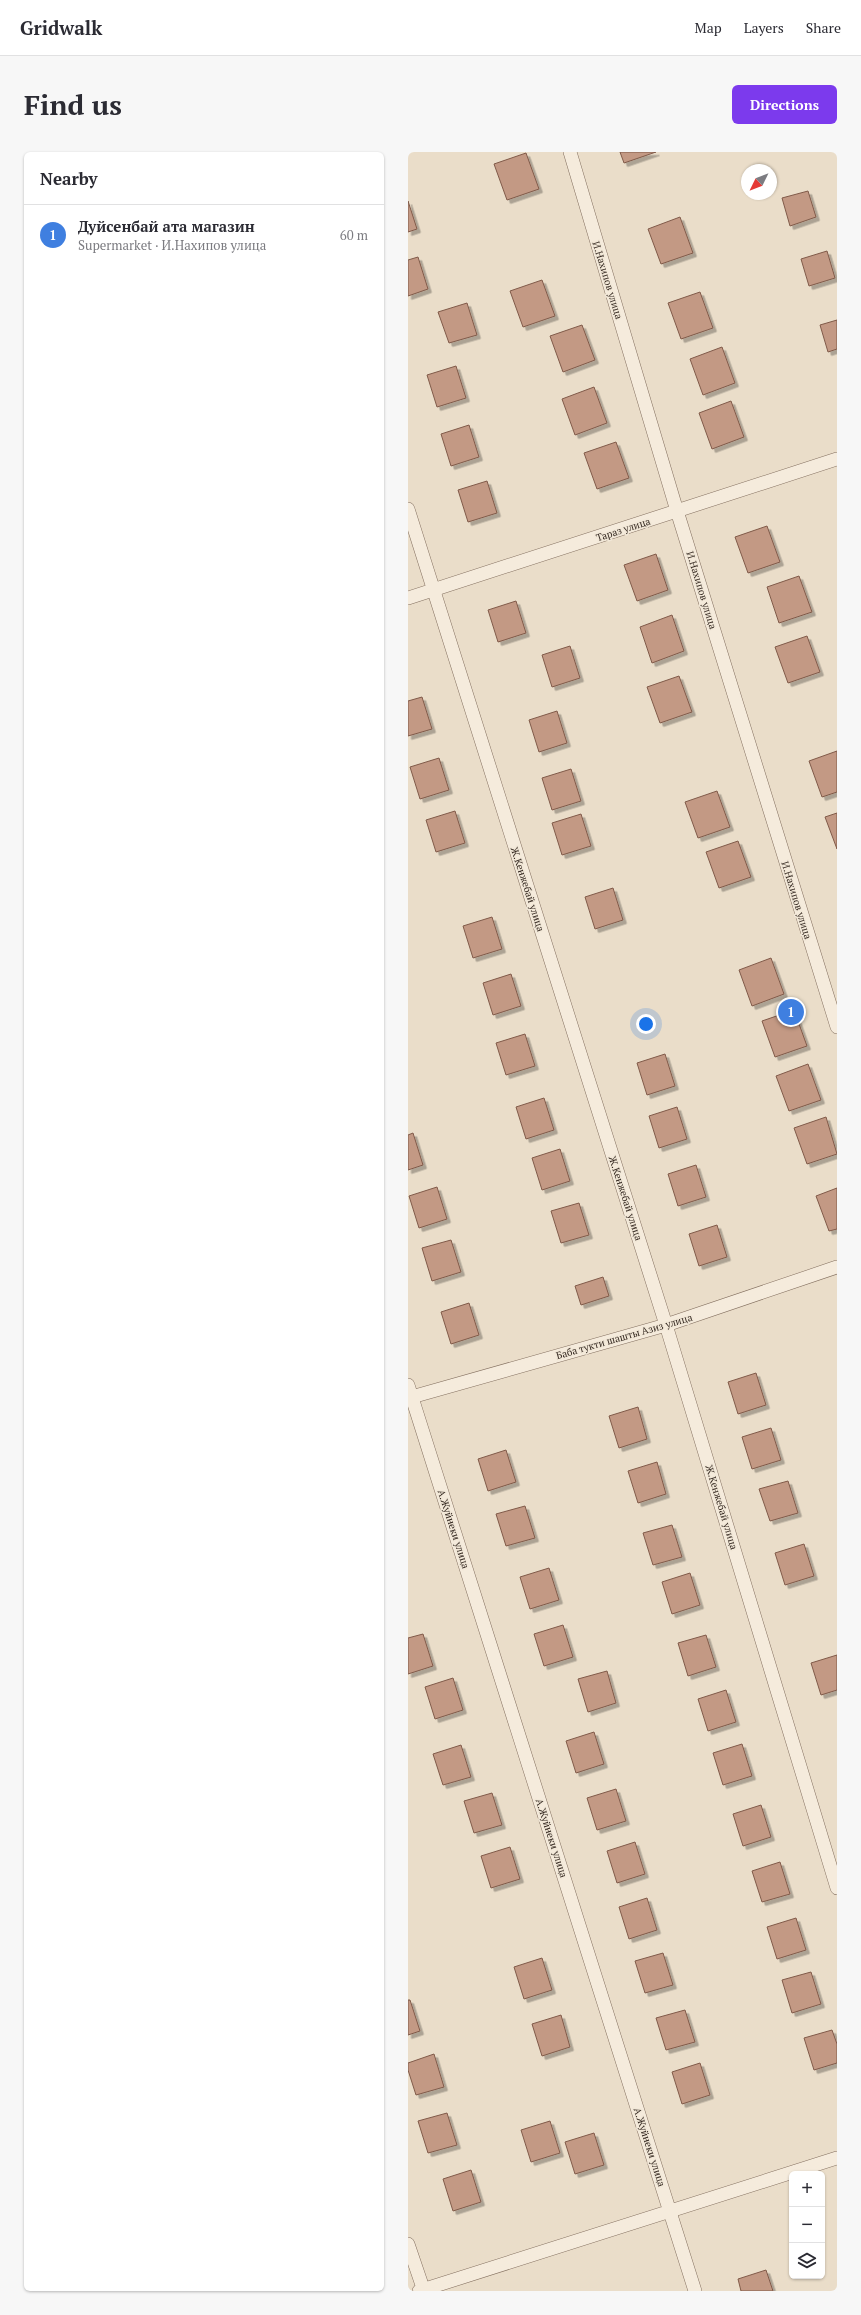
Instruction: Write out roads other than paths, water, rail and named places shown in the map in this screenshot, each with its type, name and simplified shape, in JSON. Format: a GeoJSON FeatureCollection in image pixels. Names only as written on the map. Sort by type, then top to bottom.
{"type":"FeatureCollection","features":[{"type":"Feature","properties":{"kind":"street","name":"И.Нахипов улица"},"geometry":{"type":"LineString","coordinates":[[570,152],[677,511],[837,1027]]}},
{"type":"Feature","properties":{"kind":"street","name":"Тараз улица"},"geometry":{"type":"LineString","coordinates":[[408,598],[837,459]]}},
{"type":"Feature","properties":{"kind":"street","name":"Ж.Кенжебай улица"},"geometry":{"type":"LineString","coordinates":[[408,509],[666,1325],[837,1888]]}},
{"type":"Feature","properties":{"kind":"street","name":"Баба тукти шашты Азиз улица"},"geometry":{"type":"LineString","coordinates":[[409,1393],[666,1325],[837,1267]]}},
{"type":"Feature","properties":{"kind":"street","name":"А.Жуйнеки улица"},"geometry":{"type":"LineString","coordinates":[[409,1393],[695,2291]]}},
{"type":"Feature","properties":{"kind":"street"},"geometry":{"type":"LineString","coordinates":[[408,2244],[422,2291],[837,2158]]}},
{"type":"Feature","properties":{"kind":"place","name":"Дуйсенбай ата магазин"},"geometry":{"type":"Point","coordinates":[791,1012]}}]}
